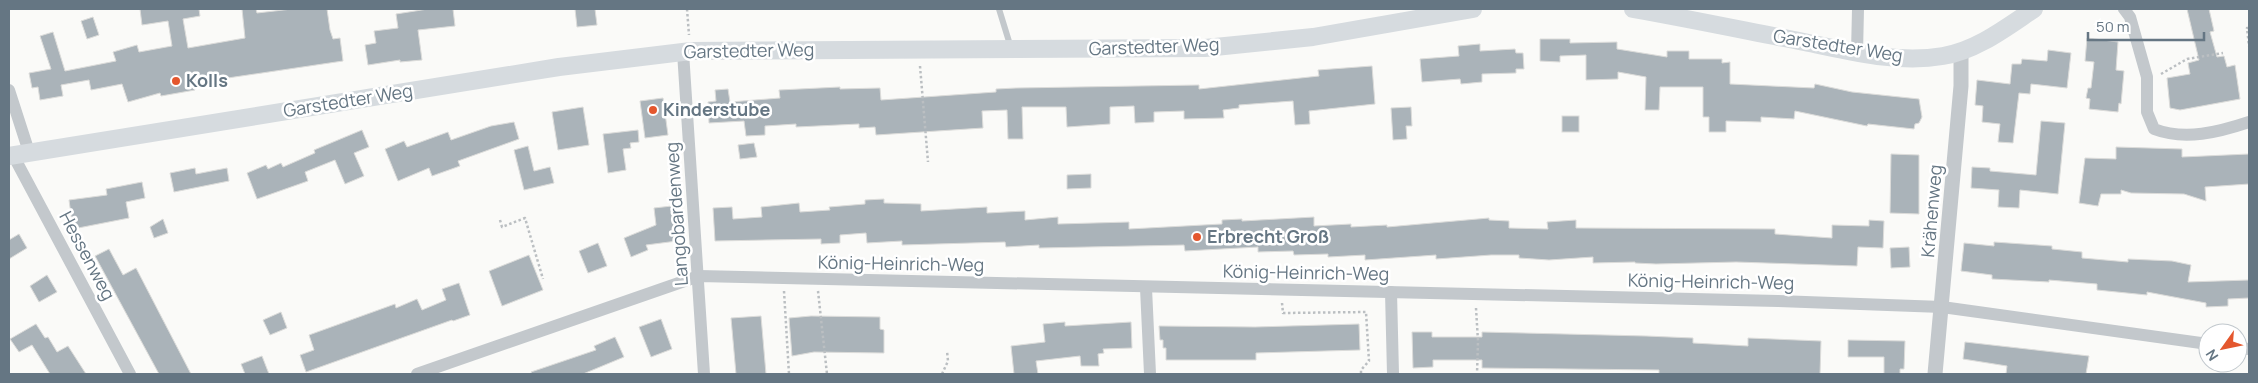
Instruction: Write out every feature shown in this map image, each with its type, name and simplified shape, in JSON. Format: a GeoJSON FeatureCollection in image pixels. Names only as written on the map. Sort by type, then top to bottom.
{"type":"FeatureCollection","features":[{"type":"Feature","properties":{"kind":"main road","name":"Garstedter Weg"},"geometry":{"type":"LineString","coordinates":[[17,154],[559,67],[687,52],[1205,48],[1313,37],[1429,12],[1474,9]]}},
{"type":"Feature","properties":{"kind":"main road","name":"Garstedter Weg"},"geometry":{"type":"LineString","coordinates":[[1633,9],[1857,53],[1895,58],[1944,56],[1961,51],[2034,9]]}},
{"type":"Feature","properties":{"kind":"street"},"geometry":{"type":"LineString","coordinates":[[1857,53],[1858,9]]}},
{"type":"Feature","properties":{"kind":"street"},"geometry":{"type":"LineString","coordinates":[[2124,9],[2130,17],[2147,77],[2148,112],[2154,129],[2168,135],[2217,133],[2249,122]]}},
{"type":"Feature","properties":{"kind":"street","name":"Krähenweg"},"geometry":{"type":"LineString","coordinates":[[1935,374],[1962,75],[1961,51]]}},
{"type":"Feature","properties":{"kind":"street","name":"Langobardenweg"},"geometry":{"type":"LineString","coordinates":[[687,52],[704,374]]}},
{"type":"Feature","properties":{"kind":"street"},"geometry":{"type":"LineString","coordinates":[[9,90],[17,154]]}},
{"type":"Feature","properties":{"kind":"street","name":"Hessenweg"},"geometry":{"type":"LineString","coordinates":[[17,154],[130,374]]}},
{"type":"Feature","properties":{"kind":"street","name":"König-Heinrich-Weg"},"geometry":{"type":"LineString","coordinates":[[417,374],[699,276],[1146,288],[1280,289],[1778,301],[1942,308],[2198,343]]}},
{"type":"Feature","properties":{"kind":"street"},"geometry":{"type":"LineString","coordinates":[[1146,288],[1150,374]]}},
{"type":"Feature","properties":{"kind":"street"},"geometry":{"type":"LineString","coordinates":[[1391,292],[1393,374]]}},
{"type":"Feature","properties":{"kind":"lane"},"geometry":{"type":"LineString","coordinates":[[999,9],[1011,50]]}},
{"type":"Feature","properties":{"kind":"path"},"geometry":{"type":"LineString","coordinates":[[687,9],[687,52]]}},
{"type":"Feature","properties":{"kind":"path"},"geometry":{"type":"LineString","coordinates":[[2249,28],[2247,28],[2249,46]]}},
{"type":"Feature","properties":{"kind":"path"},"geometry":{"type":"LineString","coordinates":[[919,49],[928,162]]}},
{"type":"Feature","properties":{"kind":"path"},"geometry":{"type":"LineString","coordinates":[[2147,77],[2166,73],[2187,59],[2223,53]]}},
{"type":"Feature","properties":{"kind":"path"},"geometry":{"type":"LineString","coordinates":[[500,220],[502,227],[525,218],[543,279]]}},
{"type":"Feature","properties":{"kind":"path"},"geometry":{"type":"LineString","coordinates":[[783,279],[789,374]]}},
{"type":"Feature","properties":{"kind":"path"},"geometry":{"type":"LineString","coordinates":[[817,279],[827,374]]}},
{"type":"Feature","properties":{"kind":"path"},"geometry":{"type":"LineString","coordinates":[[1280,289],[1283,313],[1366,312],[1369,361],[1361,370],[1361,374]]}},
{"type":"Feature","properties":{"kind":"path"},"geometry":{"type":"LineString","coordinates":[[1475,294],[1478,341],[1477,374]]}},
{"type":"Feature","properties":{"kind":"path"},"geometry":{"type":"LineString","coordinates":[[942,374],[948,361],[947,351]]}},
{"type":"Feature","properties":{"kind":"building"},"geometry":{"type":"Polygon","coordinates":[[[140,9],[199,9],[200,16],[183,19],[188,48],[245,38],[242,9],[256,9],[257,13],[292,9],[327,9],[333,39],[340,38],[343,61],[194,83],[195,90],[161,96],[160,93],[128,102],[122,84],[91,90],[89,80],[61,85],[63,96],[40,100],[38,87],[32,88],[29,73],[51,69],[40,36],[53,32],[65,71],[116,61],[113,52],[137,45],[139,52],[172,46],[168,21],[142,25],[140,9]]]}},
{"type":"Feature","properties":{"kind":"building"},"geometry":{"type":"Polygon","coordinates":[[[428,9],[453,9],[455,26],[418,30],[422,60],[400,62],[400,60],[368,65],[365,45],[376,43],[374,31],[398,28],[396,14],[428,9]]]}},
{"type":"Feature","properties":{"kind":"building"},"geometry":{"type":"Polygon","coordinates":[[[575,9],[595,9],[597,25],[577,27],[575,9]]]}},
{"type":"Feature","properties":{"kind":"building"},"geometry":{"type":"Polygon","coordinates":[[[2187,9],[2209,9],[2214,31],[2210,32],[2217,57],[2224,56],[2227,67],[2235,65],[2240,99],[2180,110],[2170,108],[2167,78],[2190,74],[2188,63],[2199,60],[2187,9]]]}},
{"type":"Feature","properties":{"kind":"building"},"geometry":{"type":"Polygon","coordinates":[[[93,17],[99,35],[87,39],[81,21],[93,17]]]}},
{"type":"Feature","properties":{"kind":"building"},"geometry":{"type":"Polygon","coordinates":[[[2087,38],[2118,42],[2116,70],[2124,71],[2121,104],[2119,103],[2118,112],[2089,109],[2090,99],[2086,98],[2088,88],[2091,88],[2094,62],[2085,61],[2087,38]]]}},
{"type":"Feature","properties":{"kind":"building"},"geometry":{"type":"Polygon","coordinates":[[[1540,39],[1570,39],[1570,43],[1617,42],[1617,49],[1667,57],[1667,51],[1689,51],[1689,59],[1722,59],[1722,63],[1730,62],[1730,84],[1814,88],[1815,84],[1852,92],[1919,99],[1922,117],[1919,123],[1915,124],[1914,129],[1868,124],[1867,126],[1795,111],[1794,119],[1761,117],[1761,122],[1726,121],[1726,132],[1709,132],[1709,117],[1703,117],[1703,87],[1660,87],[1659,110],[1645,110],[1646,77],[1618,72],[1618,79],[1586,80],[1586,55],[1560,56],[1560,62],[1540,61],[1540,39]]]}},
{"type":"Feature","properties":{"kind":"building"},"geometry":{"type":"Polygon","coordinates":[[[1480,44],[1480,51],[1515,49],[1516,53],[1523,53],[1524,69],[1516,69],[1516,73],[1482,74],[1482,82],[1461,84],[1460,79],[1422,82],[1420,59],[1459,56],[1458,46],[1480,44]]]}},
{"type":"Feature","properties":{"kind":"building"},"geometry":{"type":"Polygon","coordinates":[[[2048,50],[2071,53],[2067,88],[2031,84],[2030,94],[2019,93],[2013,143],[1998,142],[2000,124],[1982,122],[1983,106],[1975,105],[1977,80],[2010,84],[2012,64],[2021,64],[2022,59],[2047,61],[2048,50]]]}},
{"type":"Feature","properties":{"kind":"building"},"geometry":{"type":"Polygon","coordinates":[[[1372,66],[1375,104],[1309,111],[1310,124],[1295,125],[1293,101],[1239,105],[1239,108],[1223,110],[1224,118],[1184,119],[1184,111],[1154,112],[1154,122],[1135,123],[1134,106],[1110,107],[1110,124],[1067,127],[1066,107],[1022,107],[1023,139],[1008,139],[1007,110],[982,111],[983,128],[876,135],[875,127],[859,128],[859,124],[796,127],[796,124],[765,126],[765,135],[746,136],[744,121],[709,123],[708,102],[716,101],[715,90],[728,89],[730,102],[780,98],[779,90],[840,87],[840,89],[880,88],[881,100],[996,92],[996,89],[1016,88],[1199,85],[1199,89],[1319,76],[1318,70],[1372,66]]]}},
{"type":"Feature","properties":{"kind":"building"},"geometry":{"type":"Polygon","coordinates":[[[663,98],[668,135],[645,138],[640,101],[663,98]]]}},
{"type":"Feature","properties":{"kind":"building"},"geometry":{"type":"Polygon","coordinates":[[[583,107],[589,145],[558,150],[552,112],[583,107]]]}},
{"type":"Feature","properties":{"kind":"building"},"geometry":{"type":"Polygon","coordinates":[[[1411,107],[1412,126],[1406,126],[1407,139],[1393,140],[1391,108],[1411,107]]]}},
{"type":"Feature","properties":{"kind":"building"},"geometry":{"type":"Polygon","coordinates":[[[1562,116],[1579,116],[1579,132],[1562,132],[1562,116]]]}},
{"type":"Feature","properties":{"kind":"building"},"geometry":{"type":"Polygon","coordinates":[[[2041,121],[2065,123],[2058,194],[2020,190],[2019,208],[1998,207],[1999,190],[1971,188],[1972,167],[1990,168],[1990,171],[2036,175],[2041,121]]]}},
{"type":"Feature","properties":{"kind":"building"},"geometry":{"type":"Polygon","coordinates":[[[514,122],[519,139],[458,161],[460,166],[432,176],[429,168],[398,181],[385,149],[404,141],[407,147],[448,132],[451,140],[491,126],[514,122]]]}},
{"type":"Feature","properties":{"kind":"building"},"geometry":{"type":"Polygon","coordinates":[[[362,130],[369,147],[354,153],[364,176],[345,184],[335,160],[305,172],[308,181],[257,199],[247,173],[266,165],[268,169],[281,163],[283,167],[315,153],[314,150],[362,130]]]}},
{"type":"Feature","properties":{"kind":"building"},"geometry":{"type":"Polygon","coordinates":[[[638,130],[639,142],[630,143],[631,148],[623,149],[626,170],[608,173],[603,134],[638,130]]]}},
{"type":"Feature","properties":{"kind":"building"},"geometry":{"type":"Polygon","coordinates":[[[754,143],[757,157],[740,159],[738,145],[754,143]]]}},
{"type":"Feature","properties":{"kind":"building"},"geometry":{"type":"Polygon","coordinates":[[[528,146],[534,171],[550,167],[554,183],[524,190],[514,150],[528,146]]]}},
{"type":"Feature","properties":{"kind":"building"},"geometry":{"type":"Polygon","coordinates":[[[2116,147],[2182,149],[2182,157],[2249,154],[2249,184],[2205,187],[2206,201],[2184,194],[2131,193],[2121,190],[2121,194],[2101,194],[2098,206],[2079,203],[2085,158],[2116,159],[2116,147]]]}},
{"type":"Feature","properties":{"kind":"building"},"geometry":{"type":"Polygon","coordinates":[[[1891,154],[1919,155],[1919,214],[1890,213],[1891,154]]]}},
{"type":"Feature","properties":{"kind":"building"},"geometry":{"type":"Polygon","coordinates":[[[195,168],[196,174],[227,168],[229,181],[174,192],[170,173],[195,168]]]}},
{"type":"Feature","properties":{"kind":"building"},"geometry":{"type":"Polygon","coordinates":[[[1091,174],[1091,188],[1067,189],[1067,175],[1091,174]]]}},
{"type":"Feature","properties":{"kind":"building"},"geometry":{"type":"Polygon","coordinates":[[[142,182],[145,198],[126,202],[129,218],[73,229],[69,200],[107,195],[106,189],[142,182]]]}},
{"type":"Feature","properties":{"kind":"building"},"geometry":{"type":"Polygon","coordinates":[[[884,199],[884,203],[921,204],[921,211],[987,207],[987,213],[1025,211],[1025,220],[1058,217],[1058,224],[1129,222],[1129,229],[1222,224],[1222,220],[1242,219],[1242,221],[1314,217],[1314,226],[1351,224],[1351,227],[1387,225],[1387,227],[1489,218],[1489,220],[1509,221],[1509,228],[1548,229],[1547,222],[1576,220],[1576,228],[1775,229],[1775,234],[1832,238],[1832,225],[1869,226],[1869,220],[1884,221],[1883,248],[1858,247],[1857,266],[1736,262],[1593,263],[1593,257],[1549,260],[1519,258],[1519,255],[1436,259],[1436,255],[1365,260],[1365,255],[1328,257],[1328,254],[1294,255],[1293,251],[1258,252],[1258,247],[1185,251],[1184,245],[1039,248],[1039,245],[1006,247],[1005,242],[902,245],[902,241],[867,243],[866,233],[840,235],[840,243],[821,244],[821,239],[715,241],[713,208],[732,207],[733,219],[762,217],[761,207],[799,203],[800,212],[830,210],[829,207],[865,204],[865,200],[884,199]]]}},
{"type":"Feature","properties":{"kind":"building"},"geometry":{"type":"Polygon","coordinates":[[[672,206],[677,241],[646,245],[648,250],[631,257],[624,238],[656,225],[654,208],[672,206]]]}},
{"type":"Feature","properties":{"kind":"building"},"geometry":{"type":"Polygon","coordinates":[[[163,219],[168,233],[154,238],[150,227],[163,219]]]}},
{"type":"Feature","properties":{"kind":"building"},"geometry":{"type":"Polygon","coordinates":[[[19,234],[27,248],[9,259],[9,240],[19,234]]]}},
{"type":"Feature","properties":{"kind":"building"},"geometry":{"type":"Polygon","coordinates":[[[1994,242],[2052,246],[2052,249],[2082,252],[2082,258],[2128,262],[2128,259],[2172,261],[2191,265],[2188,282],[2249,280],[2249,298],[2228,299],[2228,306],[2206,307],[2206,303],[2147,292],[2147,295],[2097,290],[2097,284],[2049,280],[2049,282],[1992,279],[1992,275],[1961,271],[1964,243],[1994,246],[1994,242]]]}},
{"type":"Feature","properties":{"kind":"building"},"geometry":{"type":"Polygon","coordinates":[[[598,243],[607,266],[588,273],[579,251],[598,243]]]}},
{"type":"Feature","properties":{"kind":"building"},"geometry":{"type":"Polygon","coordinates":[[[1909,247],[1910,267],[1891,268],[1890,248],[1909,247]]]}},
{"type":"Feature","properties":{"kind":"building"},"geometry":{"type":"Polygon","coordinates":[[[109,249],[123,275],[136,268],[191,374],[159,374],[95,256],[109,249]]]}},
{"type":"Feature","properties":{"kind":"building"},"geometry":{"type":"Polygon","coordinates":[[[529,255],[543,290],[502,306],[489,271],[529,255]]]}},
{"type":"Feature","properties":{"kind":"building"},"geometry":{"type":"Polygon","coordinates":[[[47,275],[57,292],[39,302],[30,286],[47,275]]]}},
{"type":"Feature","properties":{"kind":"building"},"geometry":{"type":"Polygon","coordinates":[[[459,283],[470,315],[306,372],[300,355],[314,350],[309,335],[395,304],[396,308],[417,299],[422,310],[446,300],[442,289],[459,283]]]}},
{"type":"Feature","properties":{"kind":"building"},"geometry":{"type":"Polygon","coordinates":[[[281,312],[287,328],[270,335],[263,320],[281,312]]]}},
{"type":"Feature","properties":{"kind":"building"},"geometry":{"type":"Polygon","coordinates":[[[761,316],[766,374],[736,374],[731,318],[761,316]]]}},
{"type":"Feature","properties":{"kind":"building"},"geometry":{"type":"Polygon","coordinates":[[[811,316],[880,317],[880,329],[884,330],[884,353],[814,352],[792,356],[789,318],[811,316]]]}},
{"type":"Feature","properties":{"kind":"building"},"geometry":{"type":"Polygon","coordinates":[[[661,319],[672,349],[651,357],[639,327],[661,319]]]}},
{"type":"Feature","properties":{"kind":"building"},"geometry":{"type":"Polygon","coordinates":[[[1065,322],[1065,326],[1131,322],[1132,348],[1103,349],[1104,353],[1098,354],[1099,366],[1081,366],[1080,356],[1036,361],[1038,374],[1014,374],[1011,346],[1045,342],[1043,324],[1065,322]]]}},
{"type":"Feature","properties":{"kind":"building"},"geometry":{"type":"Polygon","coordinates":[[[36,324],[45,338],[48,337],[57,352],[68,346],[86,374],[50,374],[32,345],[19,352],[10,339],[36,324]]]}},
{"type":"Feature","properties":{"kind":"building"},"geometry":{"type":"Polygon","coordinates":[[[1359,324],[1360,350],[1256,353],[1256,360],[1166,360],[1166,348],[1163,348],[1163,340],[1160,340],[1159,326],[1255,327],[1359,324]]]}},
{"type":"Feature","properties":{"kind":"building"},"geometry":{"type":"Polygon","coordinates":[[[1412,332],[1432,332],[1432,337],[1482,337],[1482,332],[1646,336],[1693,338],[1693,343],[1748,346],[1748,338],[1821,341],[1820,374],[1659,374],[1659,370],[1482,368],[1482,360],[1433,360],[1433,367],[1413,368],[1412,332]]]}},
{"type":"Feature","properties":{"kind":"building"},"geometry":{"type":"Polygon","coordinates":[[[615,337],[624,357],[583,374],[532,374],[531,372],[596,350],[594,346],[615,337]]]}},
{"type":"Feature","properties":{"kind":"building"},"geometry":{"type":"Polygon","coordinates":[[[1848,340],[1905,341],[1904,369],[1900,369],[1900,374],[1884,374],[1884,357],[1848,357],[1848,340]]]}},
{"type":"Feature","properties":{"kind":"building"},"geometry":{"type":"Polygon","coordinates":[[[1965,342],[2089,356],[2086,374],[2006,374],[2007,366],[1963,359],[1965,342]]]}},
{"type":"Feature","properties":{"kind":"building"},"geometry":{"type":"Polygon","coordinates":[[[262,356],[269,374],[245,374],[241,364],[262,356]]]}},
{"type":"Feature","properties":{"kind":"place","name":"Kolls"},"geometry":{"type":"Point","coordinates":[176,81]}},
{"type":"Feature","properties":{"kind":"place","name":"Kinderstube"},"geometry":{"type":"Point","coordinates":[653,110]}},
{"type":"Feature","properties":{"kind":"place","name":"Erbrecht Groß"},"geometry":{"type":"Point","coordinates":[1197,237]}}]}
